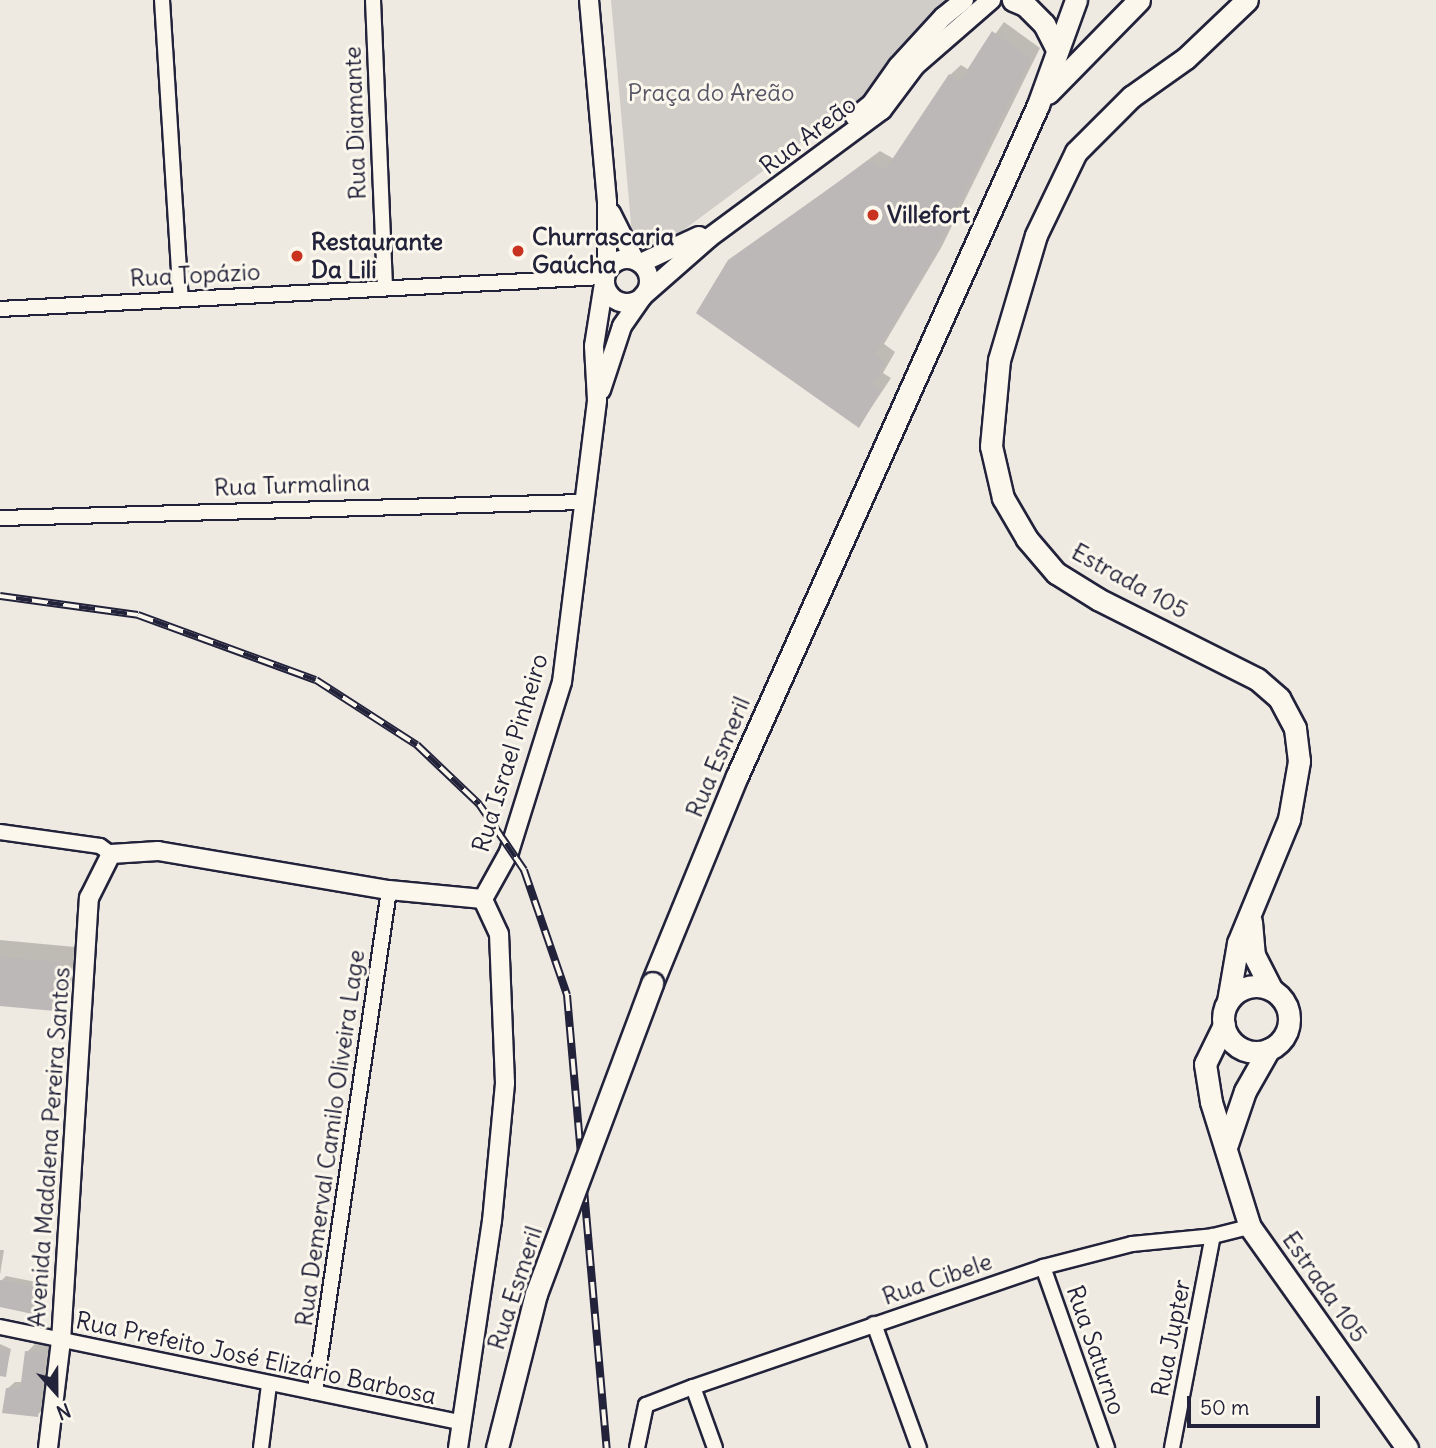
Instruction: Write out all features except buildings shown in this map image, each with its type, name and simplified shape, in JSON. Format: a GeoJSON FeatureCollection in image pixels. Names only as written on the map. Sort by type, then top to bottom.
{"type":"FeatureCollection","features":[{"type":"Feature","properties":{"kind":"main road"},"geometry":{"type":"LineString","coordinates":[[1013,0],[1025,5],[1044,24],[1057,50]]}},
{"type":"Feature","properties":{"kind":"main road"},"geometry":{"type":"LineString","coordinates":[[1038,105],[1076,0]]}},
{"type":"Feature","properties":{"kind":"main road"},"geometry":{"type":"LineString","coordinates":[[1038,105],[1069,67],[1139,0]]}},
{"type":"Feature","properties":{"kind":"main road","name":"Estrada 105"},"geometry":{"type":"LineString","coordinates":[[1228,1001],[1230,971],[1289,818],[1299,761],[1295,727],[1279,698],[1257,679],[1098,599],[1056,573],[1009,509],[995,473],[991,446],[999,360],[1036,235],[1076,152],[1131,97],[1186,58],[1247,0]]}},
{"type":"Feature","properties":{"kind":"main road","name":"Rua Esmeril"},"geometry":{"type":"LineString","coordinates":[[496,1448],[536,1294],[652,983],[737,776],[1038,105]]}},
{"type":"Feature","properties":{"kind":"main road","name":"Estrada 105"},"geometry":{"type":"LineString","coordinates":[[1251,916],[1254,955],[1271,989]]}},
{"type":"Feature","properties":{"kind":"main road"},"geometry":{"type":"LineString","coordinates":[[1227,1144],[1245,1091],[1269,1049],[1281,1041],[1289,1020],[1283,999],[1271,989],[1255,986],[1240,990],[1228,1001],[1224,1025],[1240,1048],[1269,1049]]}},
{"type":"Feature","properties":{"kind":"main road","name":"Estrada 105"},"geometry":{"type":"LineString","coordinates":[[1224,1025],[1213,1040],[1205,1064],[1211,1102],[1227,1144],[1250,1227],[1407,1448]]}},
{"type":"Feature","properties":{"kind":"street"},"geometry":{"type":"LineString","coordinates":[[162,0],[181,298]]}},
{"type":"Feature","properties":{"kind":"street","name":"Rua Diamante"},"geometry":{"type":"LineString","coordinates":[[373,0],[385,286]]}},
{"type":"Feature","properties":{"kind":"street"},"geometry":{"type":"LineString","coordinates":[[589,0],[607,202],[625,248],[637,261],[649,275],[643,296],[623,303],[610,296],[605,276],[619,260],[637,261]]}},
{"type":"Feature","properties":{"kind":"street","name":"Rua Areão"},"geometry":{"type":"LineString","coordinates":[[637,261],[689,244],[851,120],[872,103],[934,27],[964,0]]}},
{"type":"Feature","properties":{"kind":"street","name":"Rua Areão"},"geometry":{"type":"LineString","coordinates":[[643,296],[709,238],[882,110],[915,66],[991,0]]}},
{"type":"Feature","properties":{"kind":"street","name":"Rua Israel Pinheiro"},"geometry":{"type":"LineString","coordinates":[[483,898],[509,852],[562,682],[597,400],[594,346],[605,276],[607,202]]}},
{"type":"Feature","properties":{"kind":"street","name":"Rua Topázio"},"geometry":{"type":"LineString","coordinates":[[0,309],[605,276]]}},
{"type":"Feature","properties":{"kind":"street","name":"Rua Israel Pinheiro"},"geometry":{"type":"LineString","coordinates":[[597,400],[622,326],[643,296]]}},
{"type":"Feature","properties":{"kind":"street","name":"Rua Turmalina"},"geometry":{"type":"LineString","coordinates":[[0,519],[585,502]]}},
{"type":"Feature","properties":{"kind":"street"},"geometry":{"type":"LineString","coordinates":[[0,832],[100,846],[111,854],[158,851],[389,890],[483,898],[499,934],[505,1083],[492,1221],[458,1448]]}},
{"type":"Feature","properties":{"kind":"street","name":"Avenida Madalena Pereira Santos"},"geometry":{"type":"LineString","coordinates":[[48,1448],[61,1341],[89,898],[111,854]]}},
{"type":"Feature","properties":{"kind":"street","name":"Rua Demerval Camilo Oliveira Lage"},"geometry":{"type":"LineString","coordinates":[[315,1392],[389,890]]}},
{"type":"Feature","properties":{"kind":"street","name":"Rua Cibele"},"geometry":{"type":"LineString","coordinates":[[637,1448],[646,1405],[693,1387],[1043,1266],[1132,1244],[1213,1236],[1250,1227]]}},
{"type":"Feature","properties":{"kind":"street","name":"Rua Jupter"},"geometry":{"type":"LineString","coordinates":[[1172,1448],[1213,1236]]}},
{"type":"Feature","properties":{"kind":"street","name":"Rua Saturno"},"geometry":{"type":"LineString","coordinates":[[1043,1266],[1107,1448]]}},
{"type":"Feature","properties":{"kind":"street"},"geometry":{"type":"LineString","coordinates":[[874,1324],[919,1448]]}},
{"type":"Feature","properties":{"kind":"street","name":"Rua Prefeito José Elizário Barbosa"},"geometry":{"type":"LineString","coordinates":[[0,1327],[269,1385],[463,1423]]}},
{"type":"Feature","properties":{"kind":"street"},"geometry":{"type":"LineString","coordinates":[[261,1448],[269,1385]]}},
{"type":"Feature","properties":{"kind":"street"},"geometry":{"type":"LineString","coordinates":[[693,1387],[715,1448]]}},
{"type":"Feature","properties":{"kind":"green space","name":"Praça do Areão"},"geometry":{"type":"Polygon","coordinates":[[[611,0],[947,0],[861,98],[666,243],[642,247],[632,235],[611,0]]]}},
{"type":"Feature","properties":{"kind":"railway"},"geometry":{"type":"LineString","coordinates":[[0,596],[138,615],[316,680],[417,745],[479,804],[524,870],[567,995],[607,1448]]}},
{"type":"Feature","properties":{"kind":"place","name":"Villefort"},"geometry":{"type":"Point","coordinates":[873,215]}},
{"type":"Feature","properties":{"kind":"place","name":"Churrascaria Gaúcha"},"geometry":{"type":"Point","coordinates":[518,251]}},
{"type":"Feature","properties":{"kind":"place","name":"Restaurante Da Lili"},"geometry":{"type":"Point","coordinates":[297,256]}}]}
